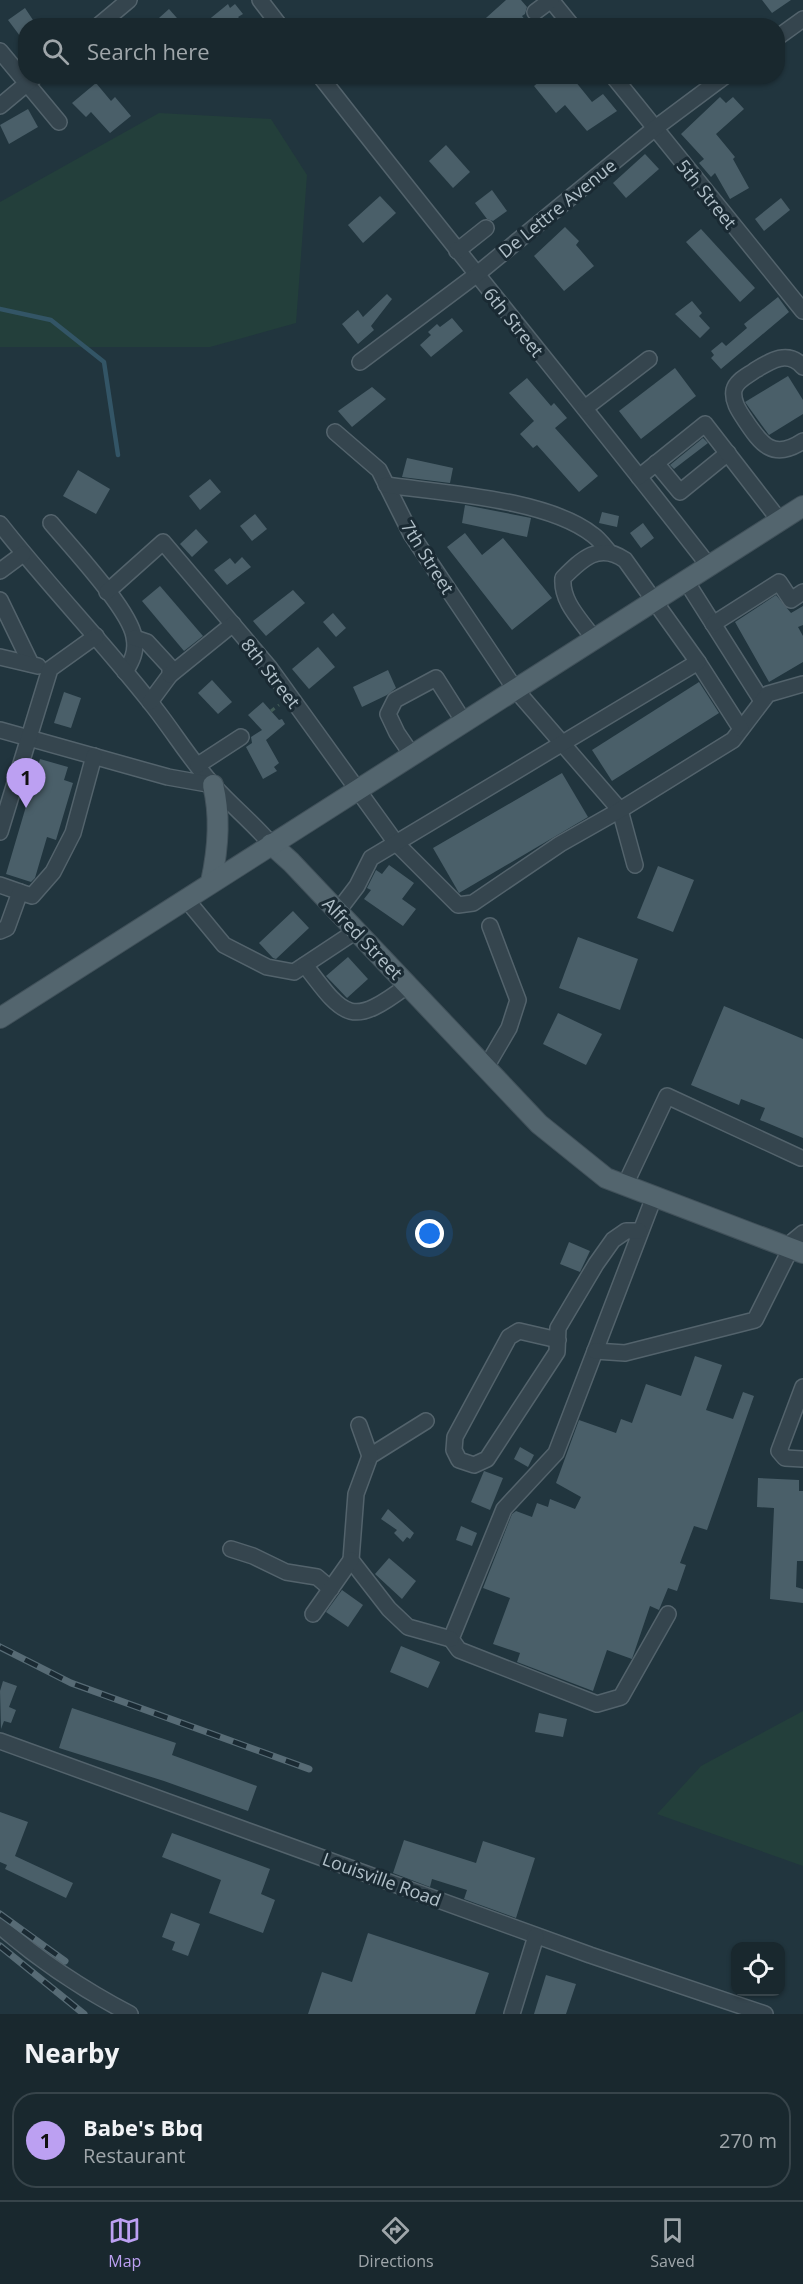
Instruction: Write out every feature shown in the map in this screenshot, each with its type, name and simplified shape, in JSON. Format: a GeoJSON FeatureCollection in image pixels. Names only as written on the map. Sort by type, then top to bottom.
{"type":"FeatureCollection","features":[{"type":"Feature","properties":{"kind":"main road"},"geometry":{"type":"LineString","coordinates":[[0,1017],[803,506]]}},
{"type":"Feature","properties":{"kind":"main road"},"geometry":{"type":"LineString","coordinates":[[211,882],[218,851],[216,798],[213,785]]}},
{"type":"Feature","properties":{"kind":"main road","name":"Alfred Street"},"geometry":{"type":"LineString","coordinates":[[271,844],[338,911],[539,1124],[606,1178],[793,1249]]}},
{"type":"Feature","properties":{"kind":"street"},"geometry":{"type":"LineString","coordinates":[[108,18],[129,0]]}},
{"type":"Feature","properties":{"kind":"street"},"geometry":{"type":"LineString","coordinates":[[260,0],[274,18]]}},
{"type":"Feature","properties":{"kind":"street"},"geometry":{"type":"LineString","coordinates":[[535,12],[556,2],[567,18]]}},
{"type":"Feature","properties":{"kind":"street"},"geometry":{"type":"LineString","coordinates":[[785,32],[803,19]]}},
{"type":"Feature","properties":{"kind":"street"},"geometry":{"type":"LineString","coordinates":[[0,51],[18,68]]}},
{"type":"Feature","properties":{"kind":"street"},"geometry":{"type":"LineString","coordinates":[[0,105],[27,84]]}},
{"type":"Feature","properties":{"kind":"street"},"geometry":{"type":"LineString","coordinates":[[33,84],[59,122]]}},
{"type":"Feature","properties":{"kind":"street","name":"6th Street"},"geometry":{"type":"LineString","coordinates":[[326,84],[709,566]]}},
{"type":"Feature","properties":{"kind":"street","name":"5th Street"},"geometry":{"type":"LineString","coordinates":[[619,84],[803,310]]}},
{"type":"Feature","properties":{"kind":"street","name":"De Lettre Avenue"},"geometry":{"type":"LineString","coordinates":[[360,362],[476,274],[654,129],[714,84]]}},
{"type":"Feature","properties":{"kind":"street"},"geometry":{"type":"LineString","coordinates":[[457,251],[486,228]]}},
{"type":"Feature","properties":{"kind":"street"},"geometry":{"type":"LineString","coordinates":[[801,448],[773,450],[764,445],[758,440],[739,411],[734,394],[735,387],[740,381],[770,361],[786,357],[794,359],[803,367]]}},
{"type":"Feature","properties":{"kind":"street"},"geometry":{"type":"LineString","coordinates":[[585,408],[649,359]]}},
{"type":"Feature","properties":{"kind":"street"},"geometry":{"type":"LineString","coordinates":[[639,477],[705,424],[780,521]]}},
{"type":"Feature","properties":{"kind":"street","name":"7th Street"},"geometry":{"type":"LineString","coordinates":[[335,432],[379,470],[411,534],[515,689],[620,810]]}},
{"type":"Feature","properties":{"kind":"street"},"geometry":{"type":"LineString","coordinates":[[656,463],[680,492],[728,453]]}},
{"type":"Feature","properties":{"kind":"street"},"geometry":{"type":"LineString","coordinates":[[386,484],[468,495],[543,512],[593,534],[609,552],[626,560],[698,662],[741,729]]}},
{"type":"Feature","properties":{"kind":"street"},"geometry":{"type":"LineString","coordinates":[[51,522],[128,618],[135,638],[134,657],[125,672]]}},
{"type":"Feature","properties":{"kind":"street","name":"Alfred Street"},"geometry":{"type":"LineString","coordinates":[[0,524],[150,702],[213,785],[271,844]]}},
{"type":"Feature","properties":{"kind":"street","name":"8th Street"},"geometry":{"type":"LineString","coordinates":[[107,592],[163,542],[269,667],[309,730],[358,790],[396,843],[458,905],[473,903],[560,844],[620,810]]}},
{"type":"Feature","properties":{"kind":"street"},"geometry":{"type":"LineString","coordinates":[[594,639],[566,600],[562,588],[563,578],[580,561],[595,553],[609,552]]}},
{"type":"Feature","properties":{"kind":"street"},"geometry":{"type":"LineString","coordinates":[[0,571],[23,554]]}},
{"type":"Feature","properties":{"kind":"street"},"geometry":{"type":"LineString","coordinates":[[686,581],[762,701]]}},
{"type":"Feature","properties":{"kind":"street"},"geometry":{"type":"LineString","coordinates":[[713,624],[779,582],[791,600],[803,592]]}},
{"type":"Feature","properties":{"kind":"street"},"geometry":{"type":"LineString","coordinates":[[0,600],[31,664]]}},
{"type":"Feature","properties":{"kind":"street"},"geometry":{"type":"LineString","coordinates":[[150,702],[170,675],[233,624]]}},
{"type":"Feature","properties":{"kind":"street"},"geometry":{"type":"LineString","coordinates":[[0,832],[50,669],[96,636]]}},
{"type":"Feature","properties":{"kind":"street"},"geometry":{"type":"LineString","coordinates":[[135,638],[147,642],[162,656],[170,667],[170,675]]}},
{"type":"Feature","properties":{"kind":"street"},"geometry":{"type":"LineString","coordinates":[[0,657],[50,669]]}},
{"type":"Feature","properties":{"kind":"street"},"geometry":{"type":"LineString","coordinates":[[338,911],[357,886],[371,858],[698,662]]}},
{"type":"Feature","properties":{"kind":"street"},"geometry":{"type":"LineString","coordinates":[[412,755],[397,733],[388,714],[395,700],[436,678],[464,722]]}},
{"type":"Feature","properties":{"kind":"street"},"geometry":{"type":"LineString","coordinates":[[635,865],[620,810],[733,740],[768,694],[803,684]]}},
{"type":"Feature","properties":{"kind":"street"},"geometry":{"type":"LineString","coordinates":[[0,730],[168,777],[213,785]]}},
{"type":"Feature","properties":{"kind":"street"},"geometry":{"type":"LineString","coordinates":[[198,765],[242,737]]}},
{"type":"Feature","properties":{"kind":"street"},"geometry":{"type":"LineString","coordinates":[[0,885],[32,896],[53,873],[73,833],[94,756]]}},
{"type":"Feature","properties":{"kind":"street"},"geometry":{"type":"LineString","coordinates":[[0,932],[7,928],[20,892]]}},
{"type":"Feature","properties":{"kind":"street"},"geometry":{"type":"LineString","coordinates":[[186,899],[224,945],[267,967],[294,972],[356,931]]}},
{"type":"Feature","properties":{"kind":"street"},"geometry":{"type":"LineString","coordinates":[[485,1069],[509,1028],[518,1000],[490,926]]}},
{"type":"Feature","properties":{"kind":"street"},"geometry":{"type":"LineString","coordinates":[[305,964],[327,993],[347,1011],[363,1012],[386,1002],[408,985]]}},
{"type":"Feature","properties":{"kind":"street"},"geometry":{"type":"LineString","coordinates":[[625,1185],[667,1095],[801,1158]]}},
{"type":"Feature","properties":{"kind":"street"},"geometry":{"type":"LineString","coordinates":[[451,1640],[504,1509],[556,1453],[635,1249],[639,1231],[654,1197]]}},
{"type":"Feature","properties":{"kind":"street"},"geometry":{"type":"LineString","coordinates":[[558,1340],[519,1331],[509,1337],[455,1437],[454,1450],[459,1460],[474,1466],[487,1459],[557,1352],[558,1340],[558,1328],[596,1264],[614,1240],[626,1231],[639,1231]]}},
{"type":"Feature","properties":{"kind":"street"},"geometry":{"type":"LineString","coordinates":[[595,1351],[625,1353],[756,1320],[803,1233]]}},
{"type":"Feature","properties":{"kind":"street"},"geometry":{"type":"LineString","coordinates":[[803,1387],[778,1451],[785,1458],[803,1460]]}},
{"type":"Feature","properties":{"kind":"street"},"geometry":{"type":"LineString","coordinates":[[313,1614],[351,1560],[356,1494],[370,1456],[426,1421]]}},
{"type":"Feature","properties":{"kind":"street"},"geometry":{"type":"LineString","coordinates":[[359,1425],[370,1456]]}},
{"type":"Feature","properties":{"kind":"street"},"geometry":{"type":"LineString","coordinates":[[231,1549],[253,1556],[286,1572],[317,1577],[331,1589]]}},
{"type":"Feature","properties":{"kind":"street"},"geometry":{"type":"LineString","coordinates":[[351,1560],[388,1609],[408,1627],[451,1640],[459,1650],[597,1704],[621,1697],[668,1614]]}},
{"type":"Feature","properties":{"kind":"street","name":"Louisville Road"},"geometry":{"type":"LineString","coordinates":[[0,1741],[590,1955],[765,2014]]}},
{"type":"Feature","properties":{"kind":"street"},"geometry":{"type":"LineString","coordinates":[[0,1926],[19,1943],[96,1996],[130,2014]]}},
{"type":"Feature","properties":{"kind":"street"},"geometry":{"type":"LineString","coordinates":[[512,2014],[536,1935]]}},
{"type":"Feature","properties":{"kind":"green space"},"geometry":{"type":"Polygon","coordinates":[[[159,113],[271,119],[307,175],[296,323],[210,347],[0,347],[0,202],[159,113]]]}},
{"type":"Feature","properties":{"kind":"green space"},"geometry":{"type":"Polygon","coordinates":[[[803,1711],[803,1866],[657,1814],[701,1766],[803,1711]]]}},
{"type":"Feature","properties":{"kind":"building"},"geometry":{"type":"Polygon","coordinates":[[[506,0],[521,0],[527,7],[522,16],[524,18],[486,18],[506,0]]]}},
{"type":"Feature","properties":{"kind":"building"},"geometry":{"type":"Polygon","coordinates":[[[762,0],[791,0],[772,13],[762,0]]]}},
{"type":"Feature","properties":{"kind":"building"},"geometry":{"type":"Polygon","coordinates":[[[228,4],[230,8],[235,4],[243,14],[239,18],[211,18],[228,4]]]}},
{"type":"Feature","properties":{"kind":"building"},"geometry":{"type":"Polygon","coordinates":[[[25,8],[32,18],[18,18],[18,33],[8,20],[25,8]]]}},
{"type":"Feature","properties":{"kind":"building"},"geometry":{"type":"Polygon","coordinates":[[[169,9],[177,18],[159,18],[169,9]]]}},
{"type":"Feature","properties":{"kind":"building"},"geometry":{"type":"Polygon","coordinates":[[[97,84],[111,101],[115,97],[131,116],[110,133],[91,112],[86,117],[72,103],[97,84]]]}},
{"type":"Feature","properties":{"kind":"building"},"geometry":{"type":"Polygon","coordinates":[[[536,84],[577,84],[592,102],[603,94],[617,111],[587,131],[565,105],[556,113],[534,86],[536,84]]]}},
{"type":"Feature","properties":{"kind":"building"},"geometry":{"type":"Polygon","coordinates":[[[720,97],[726,103],[733,97],[744,109],[716,134],[735,157],[733,159],[749,188],[730,199],[715,173],[711,177],[699,163],[704,159],[681,134],[720,97]]]}},
{"type":"Feature","properties":{"kind":"building"},"geometry":{"type":"Polygon","coordinates":[[[28,109],[38,127],[9,144],[0,125],[28,109]]]}},
{"type":"Feature","properties":{"kind":"building"},"geometry":{"type":"Polygon","coordinates":[[[446,145],[470,172],[453,188],[429,161],[446,145]]]}},
{"type":"Feature","properties":{"kind":"building"},"geometry":{"type":"Polygon","coordinates":[[[645,154],[659,169],[626,198],[613,183],[645,154]]]}},
{"type":"Feature","properties":{"kind":"building"},"geometry":{"type":"Polygon","coordinates":[[[492,190],[507,211],[493,221],[487,219],[475,203],[492,190]]]}},
{"type":"Feature","properties":{"kind":"building"},"geometry":{"type":"Polygon","coordinates":[[[380,196],[396,213],[363,243],[348,225],[380,196]]]}},
{"type":"Feature","properties":{"kind":"building"},"geometry":{"type":"Polygon","coordinates":[[[781,198],[790,210],[764,231],[755,219],[781,198]]]}},
{"type":"Feature","properties":{"kind":"building"},"geometry":{"type":"Polygon","coordinates":[[[565,227],[579,241],[576,245],[594,266],[564,291],[534,256],[565,227]]]}},
{"type":"Feature","properties":{"kind":"building"},"geometry":{"type":"Polygon","coordinates":[[[701,229],[755,288],[740,302],[686,242],[701,229]]]}},
{"type":"Feature","properties":{"kind":"building"},"geometry":{"type":"Polygon","coordinates":[[[387,294],[392,299],[371,326],[374,330],[358,344],[342,324],[358,310],[363,317],[387,294]]]}},
{"type":"Feature","properties":{"kind":"building"},"geometry":{"type":"Polygon","coordinates":[[[778,297],[789,312],[721,369],[711,358],[714,355],[711,351],[722,342],[726,346],[747,328],[744,324],[778,297]]]}},
{"type":"Feature","properties":{"kind":"building"},"geometry":{"type":"Polygon","coordinates":[[[692,301],[702,313],[699,316],[710,328],[700,338],[675,314],[692,301]]]}},
{"type":"Feature","properties":{"kind":"building"},"geometry":{"type":"Polygon","coordinates":[[[452,318],[463,331],[431,357],[420,345],[431,335],[428,332],[437,324],[440,327],[452,318]]]}},
{"type":"Feature","properties":{"kind":"building"},"geometry":{"type":"Polygon","coordinates":[[[675,368],[696,396],[641,439],[619,411],[675,368]]]}},
{"type":"Feature","properties":{"kind":"building"},"geometry":{"type":"Polygon","coordinates":[[[788,376],[803,400],[803,414],[769,435],[745,402],[788,376]]]}},
{"type":"Feature","properties":{"kind":"building"},"geometry":{"type":"Polygon","coordinates":[[[527,378],[551,406],[554,403],[567,418],[555,428],[598,476],[579,492],[537,445],[533,448],[520,434],[534,421],[509,393],[527,378]]]}},
{"type":"Feature","properties":{"kind":"building"},"geometry":{"type":"Polygon","coordinates":[[[372,387],[386,399],[352,427],[338,411],[372,387]]]}},
{"type":"Feature","properties":{"kind":"building"},"geometry":{"type":"Polygon","coordinates":[[[703,438],[708,443],[674,469],[670,465],[703,438]]]}},
{"type":"Feature","properties":{"kind":"building"},"geometry":{"type":"Polygon","coordinates":[[[407,458],[453,468],[450,483],[402,477],[407,458]]]}},
{"type":"Feature","properties":{"kind":"building"},"geometry":{"type":"Polygon","coordinates":[[[78,470],[110,489],[96,514],[63,496],[78,470]]]}},
{"type":"Feature","properties":{"kind":"building"},"geometry":{"type":"Polygon","coordinates":[[[210,479],[221,492],[200,510],[189,496],[210,479]]]}},
{"type":"Feature","properties":{"kind":"building"},"geometry":{"type":"Polygon","coordinates":[[[465,505],[531,518],[527,537],[462,523],[465,505]]]}},
{"type":"Feature","properties":{"kind":"building"},"geometry":{"type":"Polygon","coordinates":[[[602,512],[619,516],[617,527],[599,523],[602,512]]]}},
{"type":"Feature","properties":{"kind":"building"},"geometry":{"type":"Polygon","coordinates":[[[255,514],[267,529],[252,541],[240,526],[255,514]]]}},
{"type":"Feature","properties":{"kind":"building"},"geometry":{"type":"Polygon","coordinates":[[[643,523],[654,538],[641,548],[630,533],[643,523]]]}},
{"type":"Feature","properties":{"kind":"building"},"geometry":{"type":"Polygon","coordinates":[[[196,529],[208,542],[192,557],[180,544],[196,529]]]}},
{"type":"Feature","properties":{"kind":"building"},"geometry":{"type":"Polygon","coordinates":[[[465,533],[482,555],[503,538],[552,598],[512,630],[447,547],[465,533]]]}},
{"type":"Feature","properties":{"kind":"building"},"geometry":{"type":"Polygon","coordinates":[[[242,557],[251,567],[227,585],[214,570],[230,558],[235,564],[242,557]]]}},
{"type":"Feature","properties":{"kind":"building"},"geometry":{"type":"Polygon","coordinates":[[[160,586],[203,636],[184,651],[142,601],[160,586]]]}},
{"type":"Feature","properties":{"kind":"building"},"geometry":{"type":"Polygon","coordinates":[[[293,590],[305,603],[266,636],[253,621],[293,590]]]}},
{"type":"Feature","properties":{"kind":"building"},"geometry":{"type":"Polygon","coordinates":[[[776,595],[791,613],[803,606],[803,625],[798,627],[803,636],[803,662],[769,682],[735,622],[776,595]]]}},
{"type":"Feature","properties":{"kind":"building"},"geometry":{"type":"Polygon","coordinates":[[[333,613],[346,628],[336,637],[323,622],[333,613]]]}},
{"type":"Feature","properties":{"kind":"building"},"geometry":{"type":"Polygon","coordinates":[[[318,647],[335,667],[309,689],[292,669],[318,647]]]}},
{"type":"Feature","properties":{"kind":"building"},"geometry":{"type":"Polygon","coordinates":[[[388,670],[396,688],[362,707],[353,687],[388,670]]]}},
{"type":"Feature","properties":{"kind":"building"},"geometry":{"type":"Polygon","coordinates":[[[212,680],[232,702],[218,714],[198,693],[212,680]]]}},
{"type":"Feature","properties":{"kind":"building"},"geometry":{"type":"Polygon","coordinates":[[[699,682],[719,713],[612,781],[592,750],[699,682]]]}},
{"type":"Feature","properties":{"kind":"building"},"geometry":{"type":"Polygon","coordinates":[[[64,692],[81,698],[71,728],[54,723],[64,692]]]}},
{"type":"Feature","properties":{"kind":"building"},"geometry":{"type":"Polygon","coordinates":[[[263,702],[285,724],[266,740],[279,763],[274,767],[277,771],[263,779],[246,747],[252,743],[251,737],[262,730],[248,715],[263,702]]]}},
{"type":"Feature","properties":{"kind":"building"},"geometry":{"type":"Polygon","coordinates":[[[40,759],[68,767],[64,780],[73,783],[56,840],[47,837],[35,878],[31,882],[6,874],[40,759]]]}},
{"type":"Feature","properties":{"kind":"building"},"geometry":{"type":"Polygon","coordinates":[[[562,773],[588,817],[459,893],[433,848],[562,773]]]}},
{"type":"Feature","properties":{"kind":"building"},"geometry":{"type":"Polygon","coordinates":[[[389,865],[414,883],[402,899],[416,909],[403,926],[364,899],[371,890],[367,888],[376,870],[382,874],[389,865]]]}},
{"type":"Feature","properties":{"kind":"building"},"geometry":{"type":"Polygon","coordinates":[[[658,866],[694,880],[673,932],[637,918],[658,866]]]}},
{"type":"Feature","properties":{"kind":"building"},"geometry":{"type":"Polygon","coordinates":[[[293,911],[309,928],[276,959],[273,958],[259,943],[293,911]]]}},
{"type":"Feature","properties":{"kind":"building"},"geometry":{"type":"Polygon","coordinates":[[[578,937],[638,959],[620,1010],[559,988],[578,937]]]}},
{"type":"Feature","properties":{"kind":"building"},"geometry":{"type":"Polygon","coordinates":[[[348,957],[368,979],[347,998],[326,976],[348,957]]]}},
{"type":"Feature","properties":{"kind":"building"},"geometry":{"type":"Polygon","coordinates":[[[724,1006],[803,1039],[803,1138],[760,1120],[765,1108],[741,1099],[739,1105],[691,1085],[724,1006]]]}},
{"type":"Feature","properties":{"kind":"building"},"geometry":{"type":"Polygon","coordinates":[[[558,1013],[602,1034],[586,1065],[543,1044],[558,1013]]]}},
{"type":"Feature","properties":{"kind":"building"},"geometry":{"type":"Polygon","coordinates":[[[569,1242],[590,1251],[580,1272],[560,1264],[569,1242]]]}},
{"type":"Feature","properties":{"kind":"building"},"geometry":{"type":"Polygon","coordinates":[[[695,1356],[722,1365],[706,1410],[733,1419],[743,1392],[754,1396],[707,1530],[694,1526],[680,1563],[686,1565],[677,1591],[668,1588],[659,1610],[650,1606],[632,1659],[607,1650],[593,1691],[517,1662],[520,1653],[493,1644],[510,1598],[483,1588],[512,1514],[516,1511],[532,1517],[537,1503],[548,1507],[550,1499],[575,1509],[581,1497],[556,1483],[579,1420],[616,1433],[621,1419],[632,1423],[646,1384],[681,1396],[695,1356]]]}},
{"type":"Feature","properties":{"kind":"building"},"geometry":{"type":"Polygon","coordinates":[[[520,1447],[534,1455],[528,1467],[514,1459],[520,1447]]]}},
{"type":"Feature","properties":{"kind":"building"},"geometry":{"type":"Polygon","coordinates":[[[484,1471],[503,1478],[490,1510],[471,1502],[484,1471]]]}},
{"type":"Feature","properties":{"kind":"building"},"geometry":{"type":"Polygon","coordinates":[[[758,1478],[799,1480],[799,1491],[803,1491],[803,1561],[797,1561],[796,1587],[803,1589],[803,1603],[770,1599],[774,1508],[757,1507],[758,1478]]]}},
{"type":"Feature","properties":{"kind":"building"},"geometry":{"type":"Polygon","coordinates":[[[388,1509],[414,1533],[410,1539],[407,1537],[403,1542],[394,1533],[397,1530],[381,1519],[388,1509]]]}},
{"type":"Feature","properties":{"kind":"building"},"geometry":{"type":"Polygon","coordinates":[[[461,1526],[477,1533],[472,1546],[456,1540],[461,1526]]]}},
{"type":"Feature","properties":{"kind":"building"},"geometry":{"type":"Polygon","coordinates":[[[389,1558],[416,1581],[402,1599],[375,1574],[389,1558]]]}},
{"type":"Feature","properties":{"kind":"building"},"geometry":{"type":"Polygon","coordinates":[[[342,1590],[363,1605],[348,1627],[326,1612],[342,1590]]]}},
{"type":"Feature","properties":{"kind":"building"},"geometry":{"type":"Polygon","coordinates":[[[401,1646],[440,1662],[428,1688],[390,1672],[401,1646]]]}},
{"type":"Feature","properties":{"kind":"building"},"geometry":{"type":"Polygon","coordinates":[[[3,1681],[17,1686],[9,1707],[16,1710],[11,1723],[4,1721],[1,1729],[0,1691],[3,1681]]]}},
{"type":"Feature","properties":{"kind":"building"},"geometry":{"type":"Polygon","coordinates":[[[72,1708],[176,1743],[172,1755],[257,1786],[248,1811],[164,1781],[59,1748],[72,1708]]]}},
{"type":"Feature","properties":{"kind":"building"},"geometry":{"type":"Polygon","coordinates":[[[539,1713],[567,1719],[563,1737],[535,1732],[539,1713]]]}},
{"type":"Feature","properties":{"kind":"building"},"geometry":{"type":"Polygon","coordinates":[[[0,1812],[28,1822],[15,1856],[73,1883],[66,1898],[5,1869],[7,1865],[0,1862],[0,1812]]]}},
{"type":"Feature","properties":{"kind":"building"},"geometry":{"type":"Polygon","coordinates":[[[172,1833],[270,1869],[261,1894],[275,1900],[263,1933],[209,1913],[221,1880],[162,1857],[172,1833]]]}},
{"type":"Feature","properties":{"kind":"building"},"geometry":{"type":"Polygon","coordinates":[[[404,1840],[476,1863],[483,1841],[535,1858],[516,1918],[464,1899],[467,1890],[432,1879],[430,1887],[393,1873],[404,1840]]]}},
{"type":"Feature","properties":{"kind":"building"},"geometry":{"type":"Polygon","coordinates":[[[171,1913],[200,1924],[188,1956],[172,1950],[175,1942],[162,1937],[171,1913]]]}},
{"type":"Feature","properties":{"kind":"building"},"geometry":{"type":"Polygon","coordinates":[[[368,1933],[489,1973],[475,2014],[308,2014],[322,1972],[352,1982],[368,1933]]]}},
{"type":"Feature","properties":{"kind":"building"},"geometry":{"type":"Polygon","coordinates":[[[546,1975],[576,1984],[566,2014],[534,2014],[546,1975]]]}},
{"type":"Feature","properties":{"kind":"waterway"},"geometry":{"type":"LineString","coordinates":[[0,309],[51,320],[104,362],[118,455]]}},
{"type":"Feature","properties":{"kind":"railway"},"geometry":{"type":"LineString","coordinates":[[0,1647],[71,1683],[309,1769]]}},
{"type":"Feature","properties":{"kind":"railway"},"geometry":{"type":"LineString","coordinates":[[0,1914],[65,1961]]}},
{"type":"Feature","properties":{"kind":"railway"},"geometry":{"type":"LineString","coordinates":[[0,1946],[84,2014]]}},
{"type":"Feature","properties":{"kind":"place","name":"Babe's Bbq"},"geometry":{"type":"Point","coordinates":[26,808]}}]}
